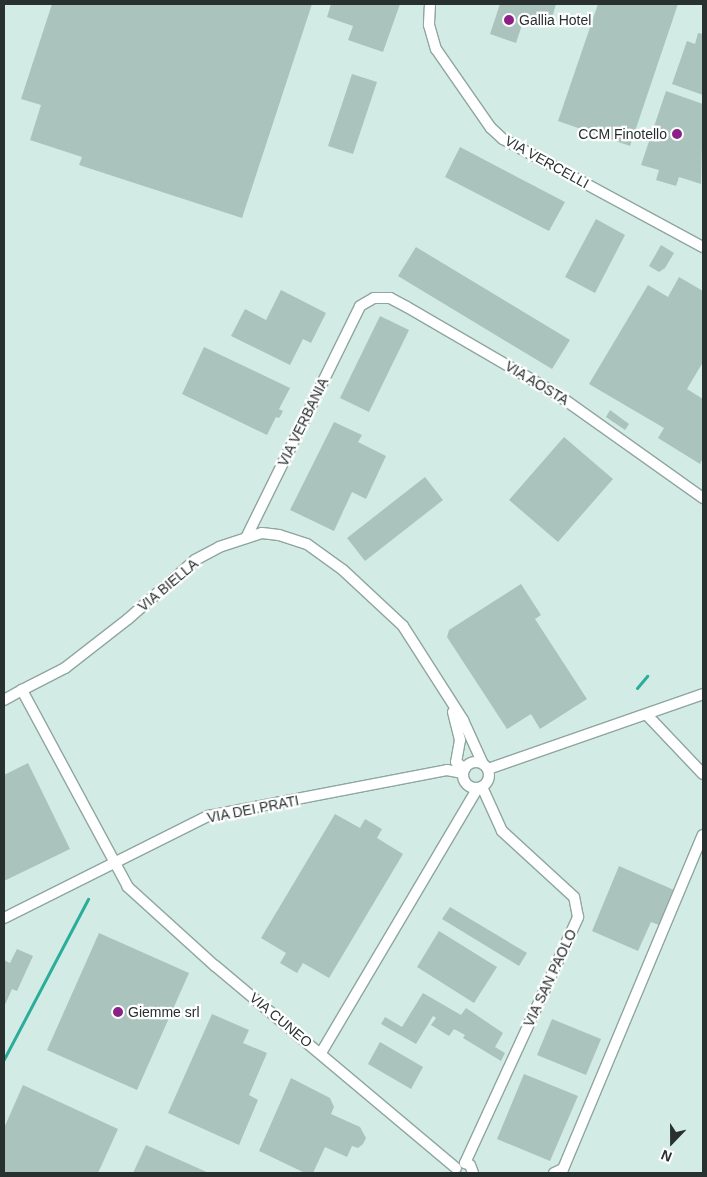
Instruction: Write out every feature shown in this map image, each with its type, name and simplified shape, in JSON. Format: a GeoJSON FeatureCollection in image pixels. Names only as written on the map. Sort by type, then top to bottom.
{"type":"FeatureCollection","features":[{"type":"Feature","properties":{"kind":"street","name":"VIA VERCELLI"},"geometry":{"type":"LineString","coordinates":[[430,4],[430,25],[436,49],[491,128],[503,139],[703,246]]}},
{"type":"Feature","properties":{"kind":"street","name":"VIA AOSTA"},"geometry":{"type":"LineString","coordinates":[[360,306],[374,298],[390,298],[407,307],[558,395],[703,498]]}},
{"type":"Feature","properties":{"kind":"street","name":"VIA VERBANIA"},"geometry":{"type":"LineString","coordinates":[[246,538],[360,306]]}},
{"type":"Feature","properties":{"kind":"street","name":"VIA BIELLA"},"geometry":{"type":"LineString","coordinates":[[4,700],[65,668],[128,619],[196,560],[262,533],[308,544],[343,570],[410,635],[452,708],[463,720],[485,767]]}},
{"type":"Feature","properties":{"kind":"street"},"geometry":{"type":"LineString","coordinates":[[22,690],[116,863]]}},
{"type":"Feature","properties":{"kind":"street"},"geometry":{"type":"LineString","coordinates":[[485,767],[648,715],[703,694]]}},
{"type":"Feature","properties":{"kind":"street","name":"VIA BIELLA"},"geometry":{"type":"LineString","coordinates":[[452,708],[460,740],[456,762],[464,771]]}},
{"type":"Feature","properties":{"kind":"street"},"geometry":{"type":"LineString","coordinates":[[648,715],[703,774]]}},
{"type":"Feature","properties":{"kind":"street"},"geometry":{"type":"LineString","coordinates":[[321,1053],[479,788],[490,778],[485,767],[475,762],[464,771],[465,782],[479,788]]}},
{"type":"Feature","properties":{"kind":"street","name":"VIA DEI PRATI"},"geometry":{"type":"LineString","coordinates":[[4,918],[208,816],[447,770],[464,771]]}},
{"type":"Feature","properties":{"kind":"street","name":"VIA SAN PAOLO"},"geometry":{"type":"LineString","coordinates":[[459,1168],[578,917],[574,897],[502,831],[479,788]]}},
{"type":"Feature","properties":{"kind":"street"},"geometry":{"type":"LineString","coordinates":[[554,1173],[562,1169],[703,835]]}},
{"type":"Feature","properties":{"kind":"street","name":"VIA CUNEO"},"geometry":{"type":"LineString","coordinates":[[116,863],[128,887],[215,966],[459,1168],[470,1165],[473,1173]]}},
{"type":"Feature","properties":{"kind":"building"},"geometry":{"type":"Polygon","coordinates":[[[52,4],[312,4],[242,218],[79,165],[82,157],[30,140],[41,105],[21,99],[52,4]]]}},
{"type":"Feature","properties":{"kind":"building"},"geometry":{"type":"Polygon","coordinates":[[[331,4],[400,4],[383,52],[348,40],[353,26],[327,17],[331,4]]]}},
{"type":"Feature","properties":{"kind":"building","name":"Gallia Hotel"},"geometry":{"type":"Polygon","coordinates":[[[500,4],[556,4],[550,24],[525,16],[516,43],[490,34],[500,4]]]}},
{"type":"Feature","properties":{"kind":"building"},"geometry":{"type":"Polygon","coordinates":[[[598,4],[678,4],[630,146],[558,121],[598,4]]]}},
{"type":"Feature","properties":{"kind":"building"},"geometry":{"type":"Polygon","coordinates":[[[698,33],[703,34],[703,95],[672,84],[687,41],[695,44],[698,33]]]}},
{"type":"Feature","properties":{"kind":"building"},"geometry":{"type":"Polygon","coordinates":[[[352,74],[377,82],[353,154],[328,146],[352,74]]]}},
{"type":"Feature","properties":{"kind":"building","name":"CCM Finotello"},"geometry":{"type":"Polygon","coordinates":[[[666,91],[703,104],[701,184],[679,177],[676,186],[656,180],[659,170],[641,165],[666,91]]]}},
{"type":"Feature","properties":{"kind":"building"},"geometry":{"type":"Polygon","coordinates":[[[460,147],[565,202],[549,231],[445,177],[460,147]]]}},
{"type":"Feature","properties":{"kind":"building"},"geometry":{"type":"Polygon","coordinates":[[[596,219],[625,235],[595,293],[565,277],[596,219]]]}},
{"type":"Feature","properties":{"kind":"building"},"geometry":{"type":"Polygon","coordinates":[[[661,245],[674,253],[665,268],[659,272],[649,266],[661,245]]]}},
{"type":"Feature","properties":{"kind":"building"},"geometry":{"type":"Polygon","coordinates":[[[416,247],[570,340],[552,369],[398,276],[416,247]]]}},
{"type":"Feature","properties":{"kind":"building"},"geometry":{"type":"Polygon","coordinates":[[[679,277],[703,291],[703,362],[687,389],[703,399],[703,458],[700,464],[658,438],[664,428],[589,384],[648,285],[668,297],[679,277]]]}},
{"type":"Feature","properties":{"kind":"building"},"geometry":{"type":"Polygon","coordinates":[[[281,290],[326,313],[311,343],[303,339],[290,365],[231,336],[245,309],[266,320],[281,290]]]}},
{"type":"Feature","properties":{"kind":"building"},"geometry":{"type":"Polygon","coordinates":[[[380,316],[409,330],[369,412],[340,398],[380,316]]]}},
{"type":"Feature","properties":{"kind":"building"},"geometry":{"type":"Polygon","coordinates":[[[204,347],[290,388],[279,409],[283,411],[279,418],[276,417],[267,435],[182,394],[204,347]]]}},
{"type":"Feature","properties":{"kind":"building"},"geometry":{"type":"Polygon","coordinates":[[[610,410],[629,424],[625,430],[606,417],[610,410]]]}},
{"type":"Feature","properties":{"kind":"building"},"geometry":{"type":"Polygon","coordinates":[[[334,422],[362,435],[358,442],[386,456],[366,499],[352,492],[334,531],[290,510],[334,422]]]}},
{"type":"Feature","properties":{"kind":"building"},"geometry":{"type":"Polygon","coordinates":[[[564,437],[613,479],[558,542],[509,500],[564,437]]]}},
{"type":"Feature","properties":{"kind":"building"},"geometry":{"type":"Polygon","coordinates":[[[425,477],[443,500],[365,561],[347,538],[425,477]]]}},
{"type":"Feature","properties":{"kind":"building"},"geometry":{"type":"Polygon","coordinates":[[[521,584],[541,615],[535,619],[587,699],[540,729],[531,714],[507,729],[447,637],[449,630],[521,584]]]}},
{"type":"Feature","properties":{"kind":"building"},"geometry":{"type":"Polygon","coordinates":[[[28,763],[70,849],[4,881],[4,775],[28,763]]]}},
{"type":"Feature","properties":{"kind":"building"},"geometry":{"type":"Polygon","coordinates":[[[335,814],[360,828],[365,819],[382,829],[377,838],[403,854],[329,978],[303,963],[297,973],[280,963],[286,953],[261,938],[335,814]]]}},
{"type":"Feature","properties":{"kind":"building"},"geometry":{"type":"Polygon","coordinates":[[[619,866],[674,890],[659,925],[651,922],[638,951],[592,931],[619,866]]]}},
{"type":"Feature","properties":{"kind":"building"},"geometry":{"type":"Polygon","coordinates":[[[450,907],[527,953],[519,966],[442,919],[450,907]]]}},
{"type":"Feature","properties":{"kind":"building"},"geometry":{"type":"Polygon","coordinates":[[[439,931],[497,967],[474,1003],[417,967],[439,931]]]}},
{"type":"Feature","properties":{"kind":"building","name":"Giemme srl"},"geometry":{"type":"Polygon","coordinates":[[[99,933],[189,973],[137,1090],[47,1050],[99,933]]]}},
{"type":"Feature","properties":{"kind":"building"},"geometry":{"type":"Polygon","coordinates":[[[17,949],[33,956],[17,991],[12,989],[4,1007],[4,960],[10,963],[17,949]]]}},
{"type":"Feature","properties":{"kind":"building"},"geometry":{"type":"Polygon","coordinates":[[[423,993],[461,1015],[466,1008],[503,1033],[495,1047],[505,1053],[501,1061],[463,1038],[465,1035],[454,1029],[449,1036],[431,1025],[436,1018],[433,1016],[416,1044],[381,1024],[385,1017],[402,1027],[423,993]]]}},
{"type":"Feature","properties":{"kind":"building"},"geometry":{"type":"Polygon","coordinates":[[[212,1014],[249,1030],[243,1043],[267,1053],[249,1095],[258,1100],[239,1145],[168,1113],[212,1014]]]}},
{"type":"Feature","properties":{"kind":"building"},"geometry":{"type":"Polygon","coordinates":[[[552,1019],[601,1039],[586,1075],[537,1055],[552,1019]]]}},
{"type":"Feature","properties":{"kind":"building"},"geometry":{"type":"Polygon","coordinates":[[[380,1042],[423,1067],[411,1089],[368,1064],[380,1042]]]}},
{"type":"Feature","properties":{"kind":"building"},"geometry":{"type":"Polygon","coordinates":[[[524,1074],[578,1096],[550,1161],[497,1139],[524,1074]]]}},
{"type":"Feature","properties":{"kind":"building"},"geometry":{"type":"Polygon","coordinates":[[[291,1078],[330,1098],[334,1107],[331,1114],[360,1127],[366,1138],[363,1144],[358,1148],[352,1146],[347,1157],[325,1147],[313,1173],[305,1173],[259,1151],[291,1078]]]}},
{"type":"Feature","properties":{"kind":"building"},"geometry":{"type":"Polygon","coordinates":[[[23,1085],[118,1129],[98,1173],[4,1173],[4,1128],[23,1085]]]}},
{"type":"Feature","properties":{"kind":"building"},"geometry":{"type":"Polygon","coordinates":[[[146,1145],[209,1173],[133,1173],[146,1145]]]}},
{"type":"Feature","properties":{"kind":"waterway"},"geometry":{"type":"LineString","coordinates":[[637,688],[647,676]]}},
{"type":"Feature","properties":{"kind":"waterway"},"geometry":{"type":"LineString","coordinates":[[4,1059],[88,899]]}},
{"type":"Feature","properties":{"kind":"place","name":"Gallia Hotel"},"geometry":{"type":"Point","coordinates":[509,20]}},
{"type":"Feature","properties":{"kind":"place","name":"CCM Finotello"},"geometry":{"type":"Point","coordinates":[677,134]}},
{"type":"Feature","properties":{"kind":"place","name":"Giemme srl"},"geometry":{"type":"Point","coordinates":[118,1012]}}]}
